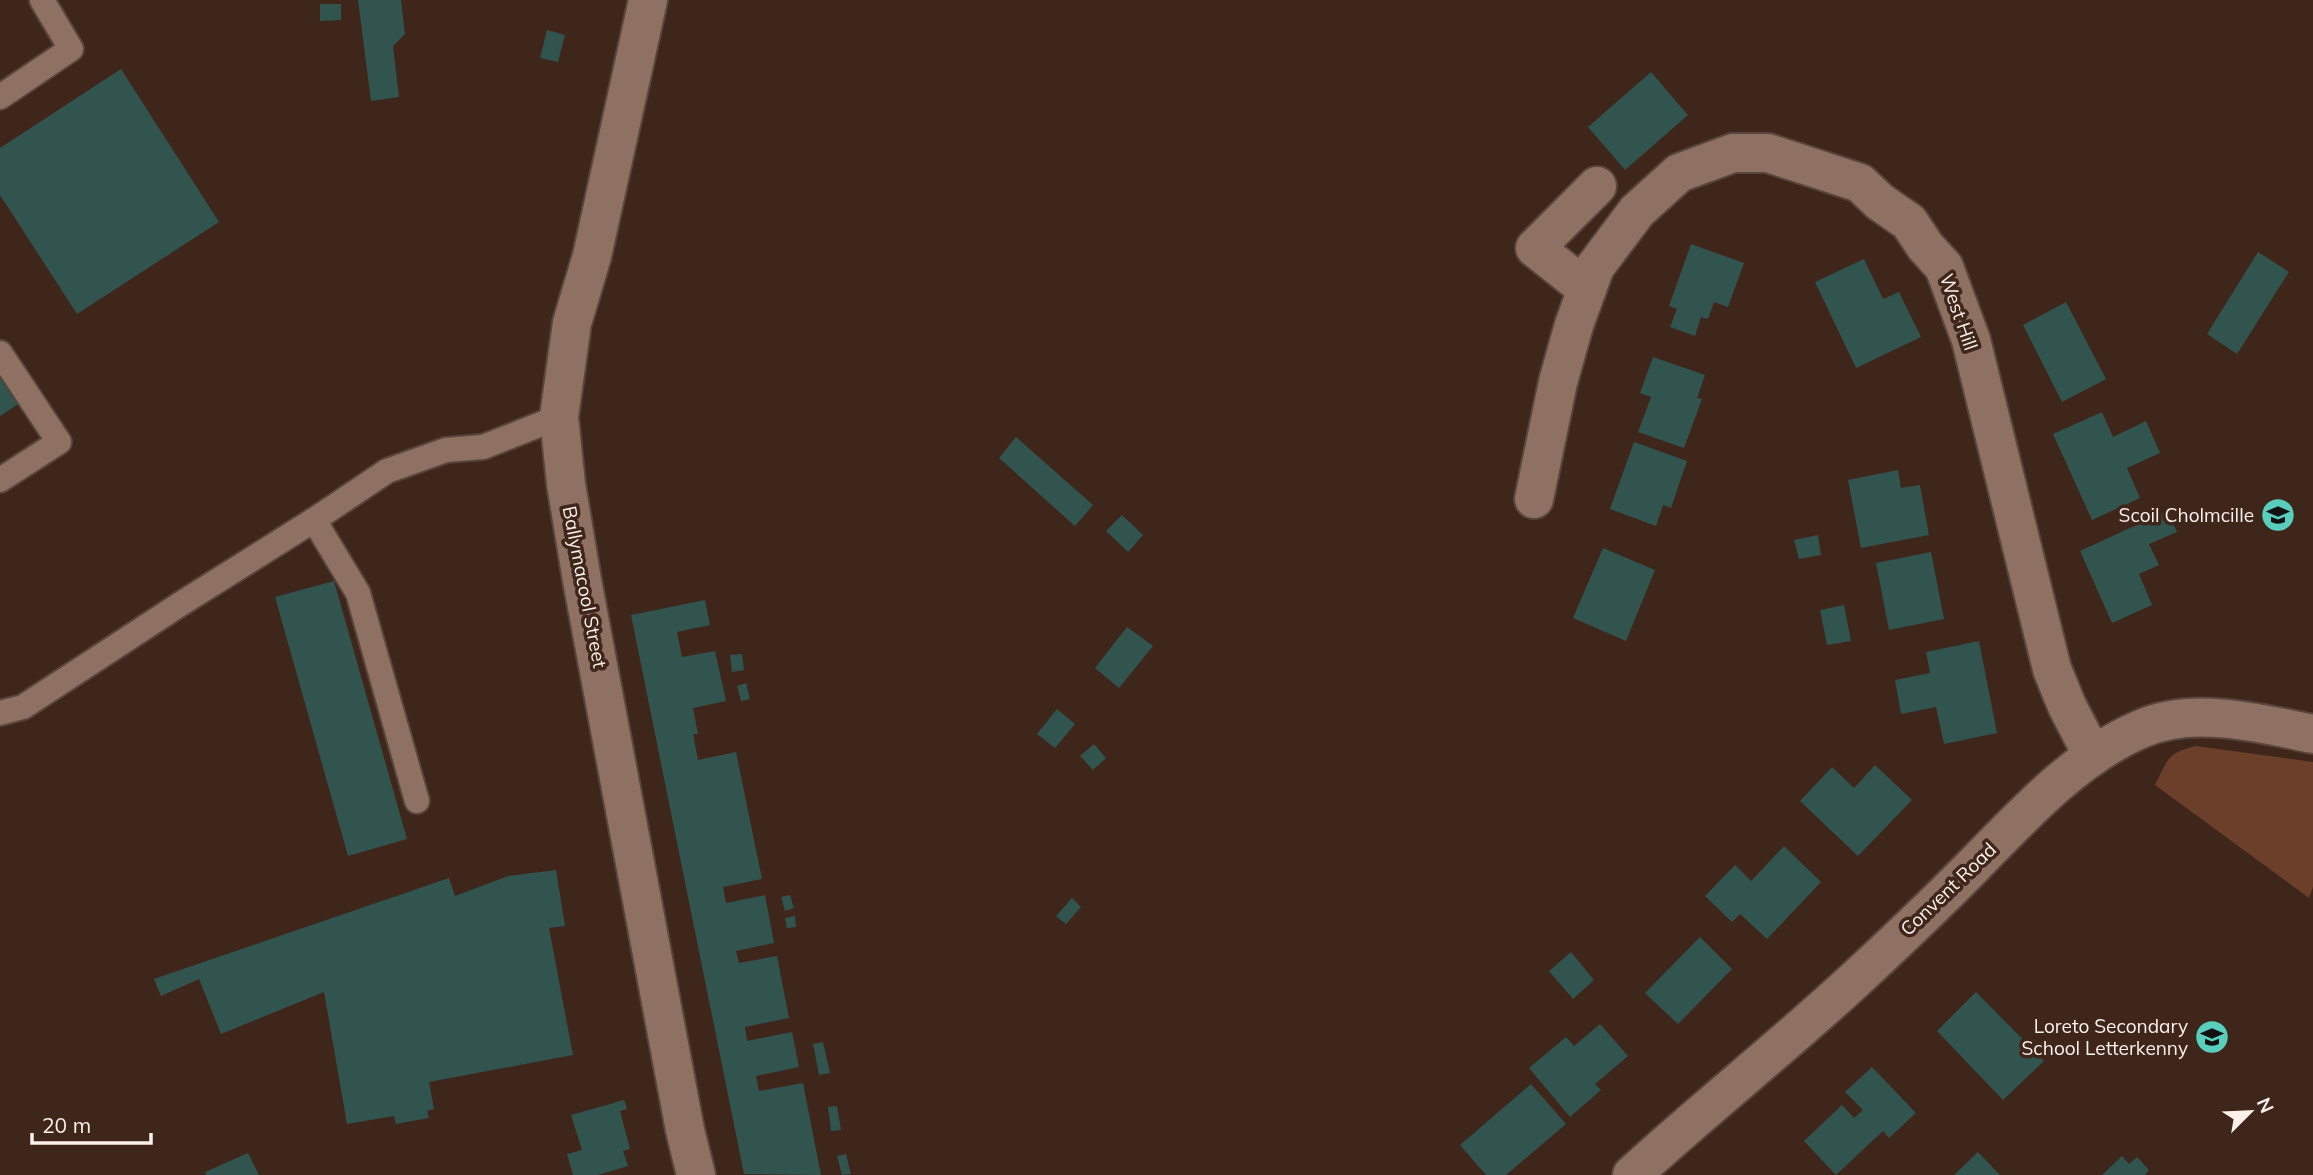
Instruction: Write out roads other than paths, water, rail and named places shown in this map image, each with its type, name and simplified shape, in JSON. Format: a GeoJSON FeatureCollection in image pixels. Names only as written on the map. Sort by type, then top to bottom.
{"type":"FeatureCollection","features":[{"type":"Feature","properties":{"kind":"street","name":"Ballymacool Street"},"geometry":{"type":"LineString","coordinates":[[648,0],[592,256],[572,323],[559,417],[566,484],[583,580],[696,1175]]}},
{"type":"Feature","properties":{"kind":"street","name":"West Hill"},"geometry":{"type":"LineString","coordinates":[[1534,499],[1558,382],[1587,289],[1595,267],[1637,211],[1679,173],[1733,153],[1768,153],[1860,183],[1909,222],[1944,267],[1956,295],[1984,391],[2052,669],[2067,706],[2093,756]]}},
{"type":"Feature","properties":{"kind":"street"},"geometry":{"type":"LineString","coordinates":[[1587,289],[1535,248],[1597,187]]}},
{"type":"Feature","properties":{"kind":"street","name":"Convent Road"},"geometry":{"type":"LineString","coordinates":[[1648,1170],[1858,977],[2024,813],[2093,756],[2143,728],[2174,720],[2212,718],[2313,734]]}},
{"type":"Feature","properties":{"kind":"lane"},"geometry":{"type":"LineString","coordinates":[[0,97],[71,49],[42,0]]}},
{"type":"Feature","properties":{"kind":"lane"},"geometry":{"type":"LineString","coordinates":[[0,353],[59,442],[0,480]]}},
{"type":"Feature","properties":{"kind":"lane"},"geometry":{"type":"LineString","coordinates":[[0,713],[23,707],[387,471],[446,450],[483,447],[559,417]]}},
{"type":"Feature","properties":{"kind":"lane"},"geometry":{"type":"LineString","coordinates":[[314,520],[358,593],[417,801]]}},
{"type":"Feature","properties":{"kind":"place","name":"Scoil Cholmcille"},"geometry":{"type":"Point","coordinates":[2278,515]}},
{"type":"Feature","properties":{"kind":"place","name":"Loreto Secondary School Letterkenny"},"geometry":{"type":"Point","coordinates":[2212,1037]}}]}
